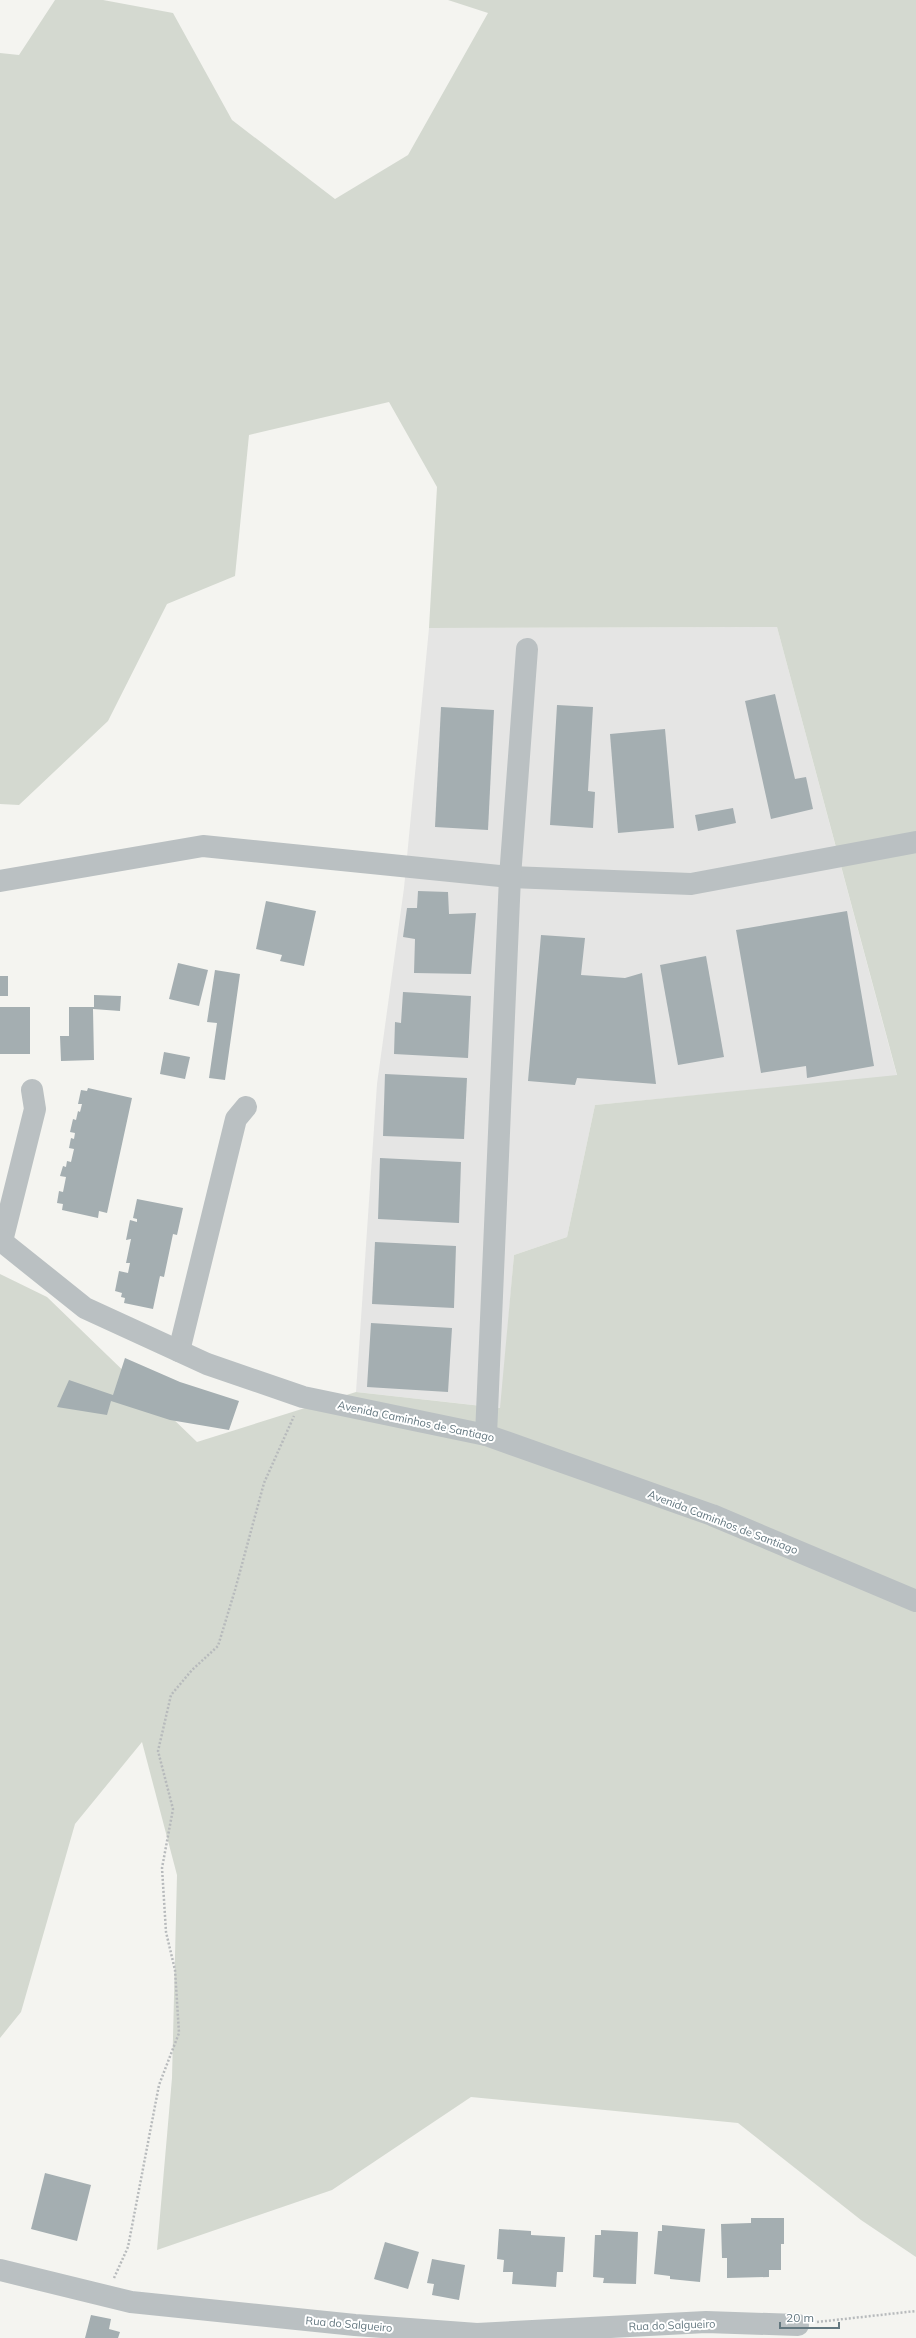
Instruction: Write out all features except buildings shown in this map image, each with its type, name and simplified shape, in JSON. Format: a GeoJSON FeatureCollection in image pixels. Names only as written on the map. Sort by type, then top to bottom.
{"type":"FeatureCollection","features":[{"type":"Feature","properties":{"kind":"street"},"geometry":{"type":"LineString","coordinates":[[486,1435],[510,877],[527,649]]}},
{"type":"Feature","properties":{"kind":"street"},"geometry":{"type":"LineString","coordinates":[[0,881],[203,846],[510,877],[691,884],[916,842]]}},
{"type":"Feature","properties":{"kind":"street"},"geometry":{"type":"LineString","coordinates":[[1,1240],[35,1109],[32,1090]]}},
{"type":"Feature","properties":{"kind":"street"},"geometry":{"type":"LineString","coordinates":[[179,1351],[236,1119],[246,1107]]}},
{"type":"Feature","properties":{"kind":"street","name":"Avenida Caminhos de Santiago"},"geometry":{"type":"LineString","coordinates":[[1,1240],[85,1308],[207,1364],[303,1397],[486,1435],[712,1515],[916,1601]]}},
{"type":"Feature","properties":{"kind":"street","name":"Rua do Salgueiro"},"geometry":{"type":"LineString","coordinates":[[0,2270],[131,2302],[355,2325],[477,2334],[706,2322],[798,2324]]}},
{"type":"Feature","properties":{"kind":"path"},"geometry":{"type":"LineString","coordinates":[[106,2296],[128,2247],[160,2085],[178,2033],[175,1970],[166,1932],[162,1868],[173,1809],[158,1751],[171,1695],[192,1670],[218,1646],[264,1483],[303,1397]]}},
{"type":"Feature","properties":{"kind":"path"},"geometry":{"type":"LineString","coordinates":[[798,2324],[916,2310]]}},
{"type":"Feature","properties":{"kind":"shaded area"},"geometry":{"type":"Polygon","coordinates":[[[55,0],[103,0],[173,13],[232,120],[335,199],[408,155],[488,13],[448,0],[916,0],[916,2257],[861,2220],[738,2123],[471,2097],[332,2190],[157,2250],[172,2078],[177,1875],[142,1742],[75,1824],[21,2012],[0,2038],[0,1274],[47,1297],[197,1442],[356,1392],[500,1408],[514,1255],[567,1237],[595,1105],[897,1075],[777,627],[429,628],[437,487],[389,402],[249,435],[235,576],[167,604],[108,721],[19,805],[0,804],[0,53],[19,55],[55,0]]]}},
{"type":"Feature","properties":{"kind":"shaded area"},"geometry":{"type":"Polygon","coordinates":[[[777,627],[897,1076],[595,1105],[567,1237],[514,1255],[501,1408],[356,1392],[377,1084],[404,888],[429,628],[777,627]]]}}]}
